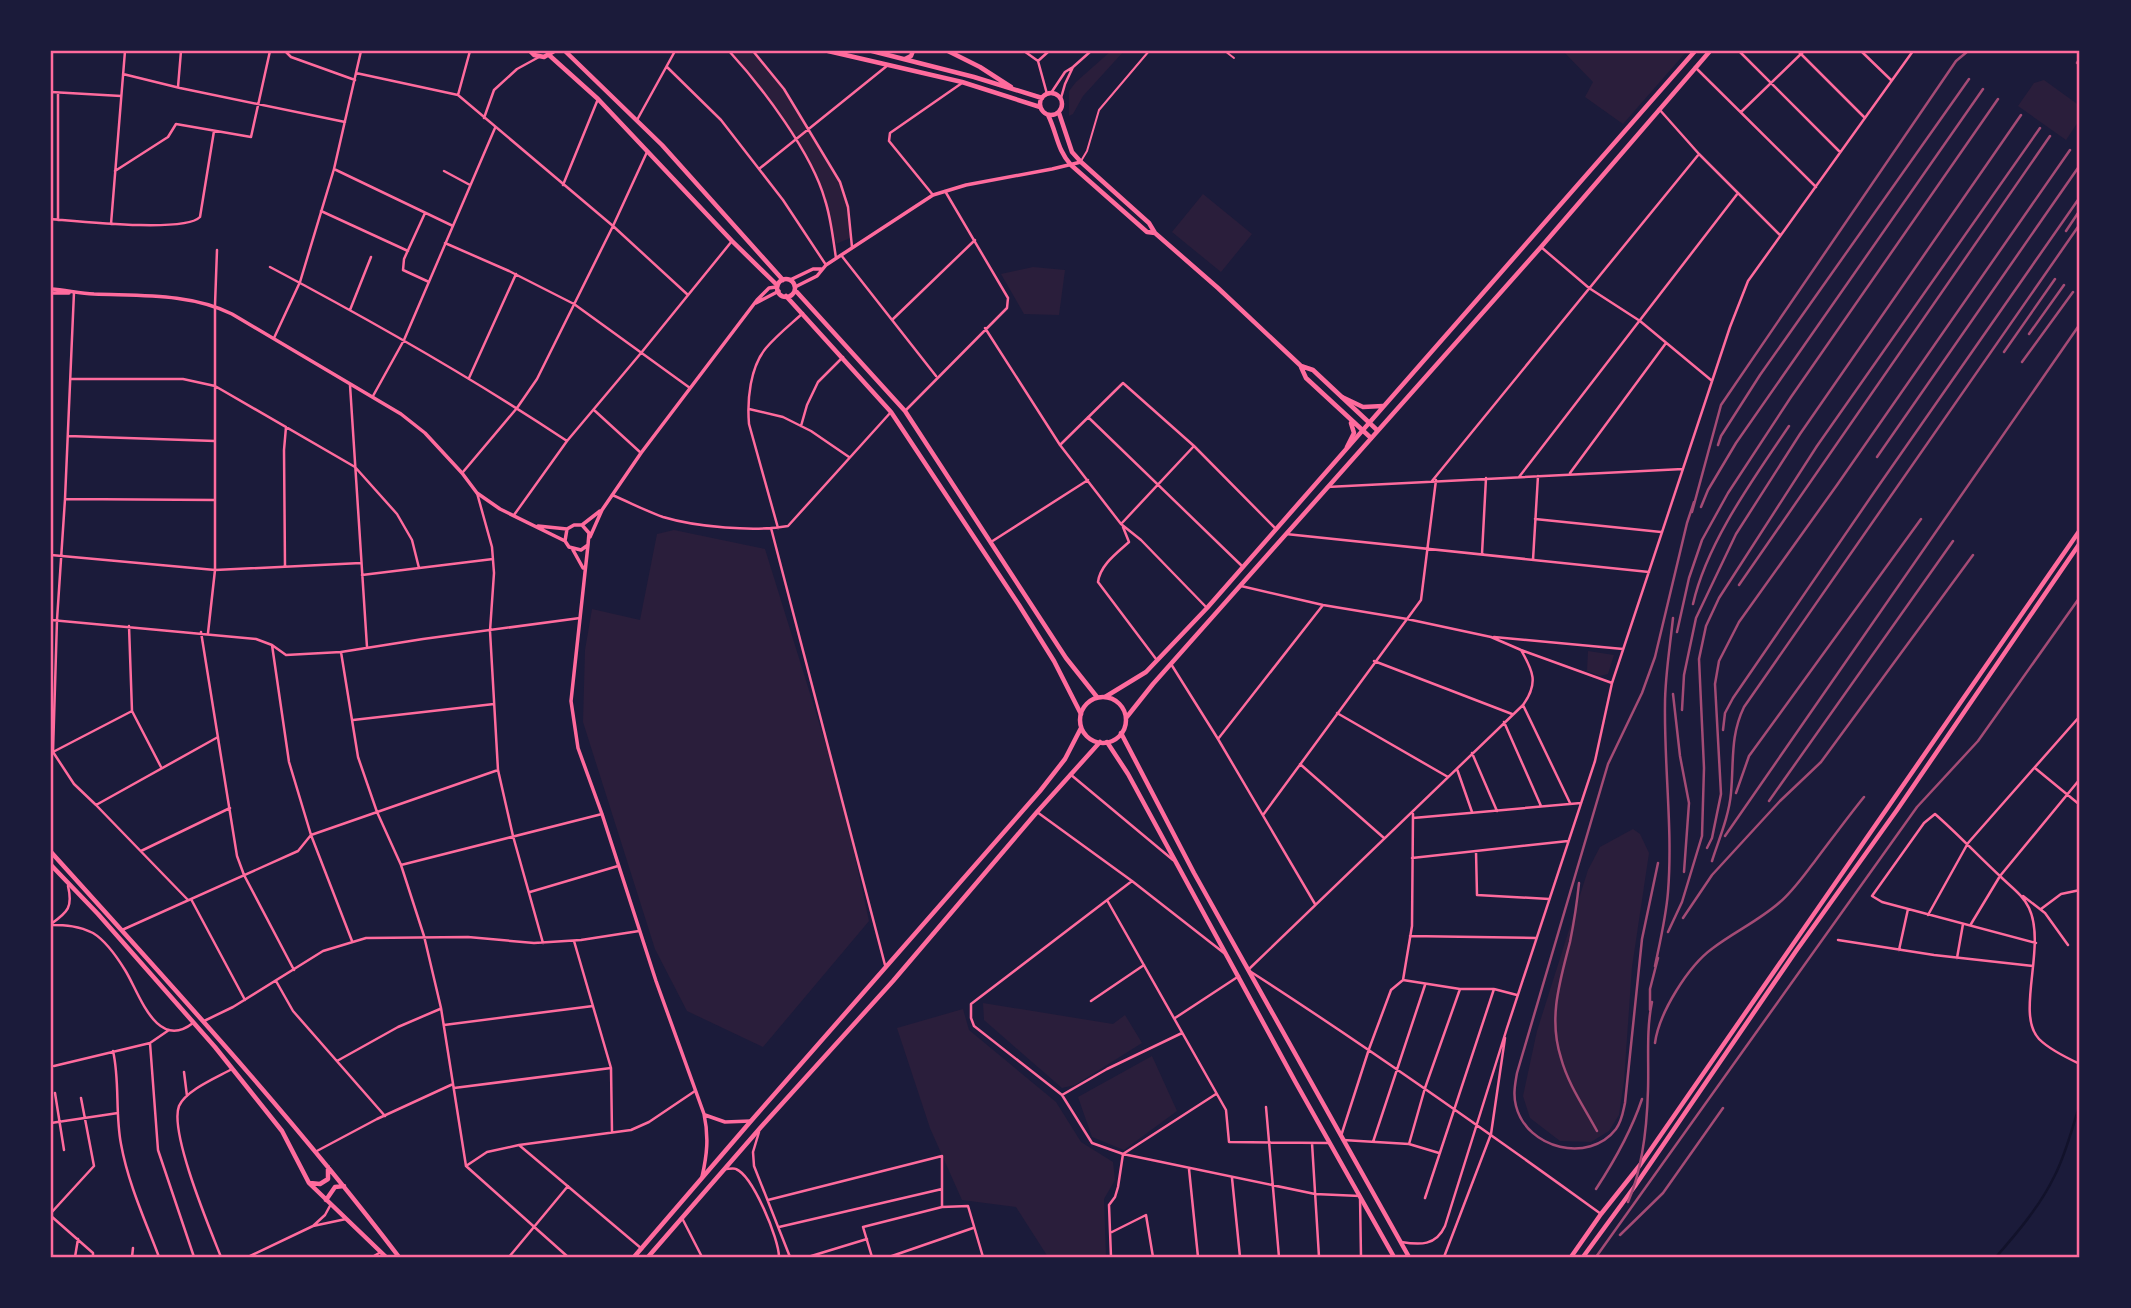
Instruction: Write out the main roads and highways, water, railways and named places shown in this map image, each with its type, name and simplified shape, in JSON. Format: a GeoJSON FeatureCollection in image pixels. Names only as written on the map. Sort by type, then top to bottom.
{"type":"FeatureCollection","features":[{"type":"Feature","properties":{"kind":"main road"},"geometry":{"type":"LineString","coordinates":[[530,51],[539,57],[554,51]]}},
{"type":"Feature","properties":{"kind":"main road"},"geometry":{"type":"LineString","coordinates":[[565,51],[637,120],[783,280],[790,280],[905,411],[1066,658],[1097,697]]}},
{"type":"Feature","properties":{"kind":"main road"},"geometry":{"type":"LineString","coordinates":[[828,51],[962,82],[1040,107],[1048,115],[1061,154],[1071,165],[1147,232],[1155,233]]}},
{"type":"Feature","properties":{"kind":"main road"},"geometry":{"type":"LineString","coordinates":[[872,51],[974,76],[1015,90],[1061,98],[1062,108],[1059,113],[1072,152],[1081,162],[1301,366],[1306,378],[1371,438]]}},
{"type":"Feature","properties":{"kind":"main road"},"geometry":{"type":"LineString","coordinates":[[905,59],[911,56],[913,51]]}},
{"type":"Feature","properties":{"kind":"main road"},"geometry":{"type":"LineString","coordinates":[[948,51],[980,66],[1015,90]]}},
{"type":"Feature","properties":{"kind":"main road"},"geometry":{"type":"LineString","coordinates":[[1105,697],[1132,682],[1157,662],[1207,608],[1695,51]]}},
{"type":"Feature","properties":{"kind":"main road"},"geometry":{"type":"LineString","coordinates":[[1081,728],[1090,739],[1100,742],[1119,737],[1129,711],[1541,247],[1710,51]]}},
{"type":"Feature","properties":{"kind":"main road"},"geometry":{"type":"LineString","coordinates":[[549,55],[598,99],[803,313],[891,412],[1060,671],[1080,714],[1081,728],[1065,759],[1040,791],[634,1257]]}},
{"type":"Feature","properties":{"kind":"main road"},"geometry":{"type":"LineString","coordinates":[[1040,107],[1047,95]]}},
{"type":"Feature","properties":{"kind":"main road"},"geometry":{"type":"LineString","coordinates":[[1048,115],[1059,113]]}},
{"type":"Feature","properties":{"kind":"main road"},"geometry":{"type":"LineString","coordinates":[[777,288],[783,280]]}},
{"type":"Feature","properties":{"kind":"main road"},"geometry":{"type":"LineString","coordinates":[[786,296],[792,294],[795,288]]}},
{"type":"Feature","properties":{"kind":"main road"},"geometry":{"type":"LineString","coordinates":[[1301,366],[1313,370],[1377,430]]}},
{"type":"Feature","properties":{"kind":"main road"},"geometry":{"type":"LineString","coordinates":[[1342,397],[1363,407],[1384,405]]}},
{"type":"Feature","properties":{"kind":"main road"},"geometry":{"type":"LineString","coordinates":[[1344,414],[1354,430],[1346,449]]}},
{"type":"Feature","properties":{"kind":"main road"},"geometry":{"type":"LineString","coordinates":[[1571,1257],[1640,1165],[2080,530]]}},
{"type":"Feature","properties":{"kind":"main road"},"geometry":{"type":"LineString","coordinates":[[1583,1257],[1635,1186],[2080,543]]}},
{"type":"Feature","properties":{"kind":"main road"},"geometry":{"type":"LineString","coordinates":[[1080,714],[1088,702],[1097,697],[1105,697],[1117,701],[1126,718]]}},
{"type":"Feature","properties":{"kind":"main road"},"geometry":{"type":"LineString","coordinates":[[1121,733],[1248,970],[1409,1257]]}},
{"type":"Feature","properties":{"kind":"main road"},"geometry":{"type":"LineString","coordinates":[[648,1257],[1100,742]]}},
{"type":"Feature","properties":{"kind":"main road"},"geometry":{"type":"LineString","coordinates":[[1107,742],[1128,774],[1394,1257]]}},
{"type":"Feature","properties":{"kind":"main road"},"geometry":{"type":"LineString","coordinates":[[51,852],[204,1021],[345,1186],[399,1257]]}},
{"type":"Feature","properties":{"kind":"main road"},"geometry":{"type":"LineString","coordinates":[[51,865],[98,914],[232,1069],[282,1131],[309,1183],[386,1257]]}},
{"type":"Feature","properties":{"kind":"main road"},"geometry":{"type":"LineString","coordinates":[[309,1183],[320,1184],[328,1179],[328,1167]]}},
{"type":"Feature","properties":{"kind":"main road"},"geometry":{"type":"LineString","coordinates":[[328,1202],[335,1187],[345,1186]]}},
{"type":"Feature","properties":{"kind":"waterway"},"geometry":{"type":"LineString","coordinates":[[1996,1257],[2028,1219],[2048,1188],[2062,1159],[2080,1104]]}},
{"type":"Feature","properties":{"kind":"railway"},"geometry":{"type":"LineString","coordinates":[[1692,512],[1721,405],[1956,61],[1968,51]]}},
{"type":"Feature","properties":{"kind":"railway"},"geometry":{"type":"LineString","coordinates":[[2077,63],[2080,58]]}},
{"type":"Feature","properties":{"kind":"railway"},"geometry":{"type":"LineString","coordinates":[[1718,445],[1760,375],[1969,79]]}},
{"type":"Feature","properties":{"kind":"railway"},"geometry":{"type":"LineString","coordinates":[[1701,507],[1736,443],[1983,89]]}},
{"type":"Feature","properties":{"kind":"railway"},"geometry":{"type":"LineString","coordinates":[[1677,632],[1689,578],[1702,540],[1728,493],[1791,397],[1998,99]]}},
{"type":"Feature","properties":{"kind":"railway"},"geometry":{"type":"LineString","coordinates":[[1682,710],[1684,675],[1696,618],[1736,534],[1800,434],[2021,115]]}},
{"type":"Feature","properties":{"kind":"railway"},"geometry":{"type":"LineString","coordinates":[[1668,932],[1682,902],[1702,836],[1704,768],[1699,659],[1706,626],[1719,598],[1817,446],[2040,128]]}},
{"type":"Feature","properties":{"kind":"railway"},"geometry":{"type":"LineString","coordinates":[[1739,585],[2050,136]]}},
{"type":"Feature","properties":{"kind":"railway"},"geometry":{"type":"LineString","coordinates":[[1707,848],[1712,838],[1721,794],[1715,684],[1719,661],[1739,622],[2070,150]]}},
{"type":"Feature","properties":{"kind":"railway"},"geometry":{"type":"LineString","coordinates":[[1877,457],[2080,165]]}},
{"type":"Feature","properties":{"kind":"railway"},"geometry":{"type":"LineString","coordinates":[[1723,730],[1725,713],[1733,698],[2080,197]]}},
{"type":"Feature","properties":{"kind":"railway"},"geometry":{"type":"LineString","coordinates":[[2066,231],[2080,210]]}},
{"type":"Feature","properties":{"kind":"railway"},"geometry":{"type":"LineString","coordinates":[[1712,861],[1728,810],[1735,739],[1744,707],[2080,224]]}},
{"type":"Feature","properties":{"kind":"railway"},"geometry":{"type":"LineString","coordinates":[[2004,352],[2055,279]]}},
{"type":"Feature","properties":{"kind":"railway"},"geometry":{"type":"LineString","coordinates":[[2029,334],[2064,285]]}},
{"type":"Feature","properties":{"kind":"railway"},"geometry":{"type":"LineString","coordinates":[[2022,362],[2073,292]]}},
{"type":"Feature","properties":{"kind":"railway"},"geometry":{"type":"LineString","coordinates":[[1725,836],[2080,324]]}},
{"type":"Feature","properties":{"kind":"railway"},"geometry":{"type":"LineString","coordinates":[[1693,604],[1720,534],[1789,426]]}},
{"type":"Feature","properties":{"kind":"railway"},"geometry":{"type":"LineString","coordinates":[[1658,863],[1642,939],[1621,1120],[1604,1140],[1591,1146],[1560,1147],[1532,1133],[1522,1121],[1514,1094],[1517,1073],[1608,764],[1642,693],[1655,657],[1694,502]]}},
{"type":"Feature","properties":{"kind":"railway"},"geometry":{"type":"LineString","coordinates":[[1736,793],[1749,756],[1921,519]]}},
{"type":"Feature","properties":{"kind":"railway"},"geometry":{"type":"LineString","coordinates":[[1769,801],[1953,541]]}},
{"type":"Feature","properties":{"kind":"railway"},"geometry":{"type":"LineString","coordinates":[[1683,918],[1712,875],[1780,801],[1821,762],[1973,555]]}},
{"type":"Feature","properties":{"kind":"railway"},"geometry":{"type":"LineString","coordinates":[[1596,1257],[1917,807],[1978,741],[2080,597]]}},
{"type":"Feature","properties":{"kind":"railway"},"geometry":{"type":"LineString","coordinates":[[1655,966],[1668,892],[1669,822],[1665,704],[1673,618]]}},
{"type":"Feature","properties":{"kind":"railway"},"geometry":{"type":"LineString","coordinates":[[1673,694],[1689,803],[1684,872]]}},
{"type":"Feature","properties":{"kind":"railway"},"geometry":{"type":"LineString","coordinates":[[1655,1043],[1662,1018],[1676,991],[1694,966],[1713,948],[1785,898],[1864,797]]}},
{"type":"Feature","properties":{"kind":"railway"},"geometry":{"type":"LineString","coordinates":[[1579,883],[1555,1014],[1557,1043],[1568,1077],[1597,1131]]}},
{"type":"Feature","properties":{"kind":"railway"},"geometry":{"type":"LineString","coordinates":[[1650,1010],[1650,989],[1658,958]]}},
{"type":"Feature","properties":{"kind":"railway"},"geometry":{"type":"LineString","coordinates":[[1628,1202],[1641,1161],[1645,1133],[1648,1035],[1652,1002]]}},
{"type":"Feature","properties":{"kind":"railway"},"geometry":{"type":"LineString","coordinates":[[1596,1189],[1622,1146],[1642,1099]]}},
{"type":"Feature","properties":{"kind":"railway"},"geometry":{"type":"LineString","coordinates":[[1620,1235],[1663,1193],[1723,1108]]}}]}
